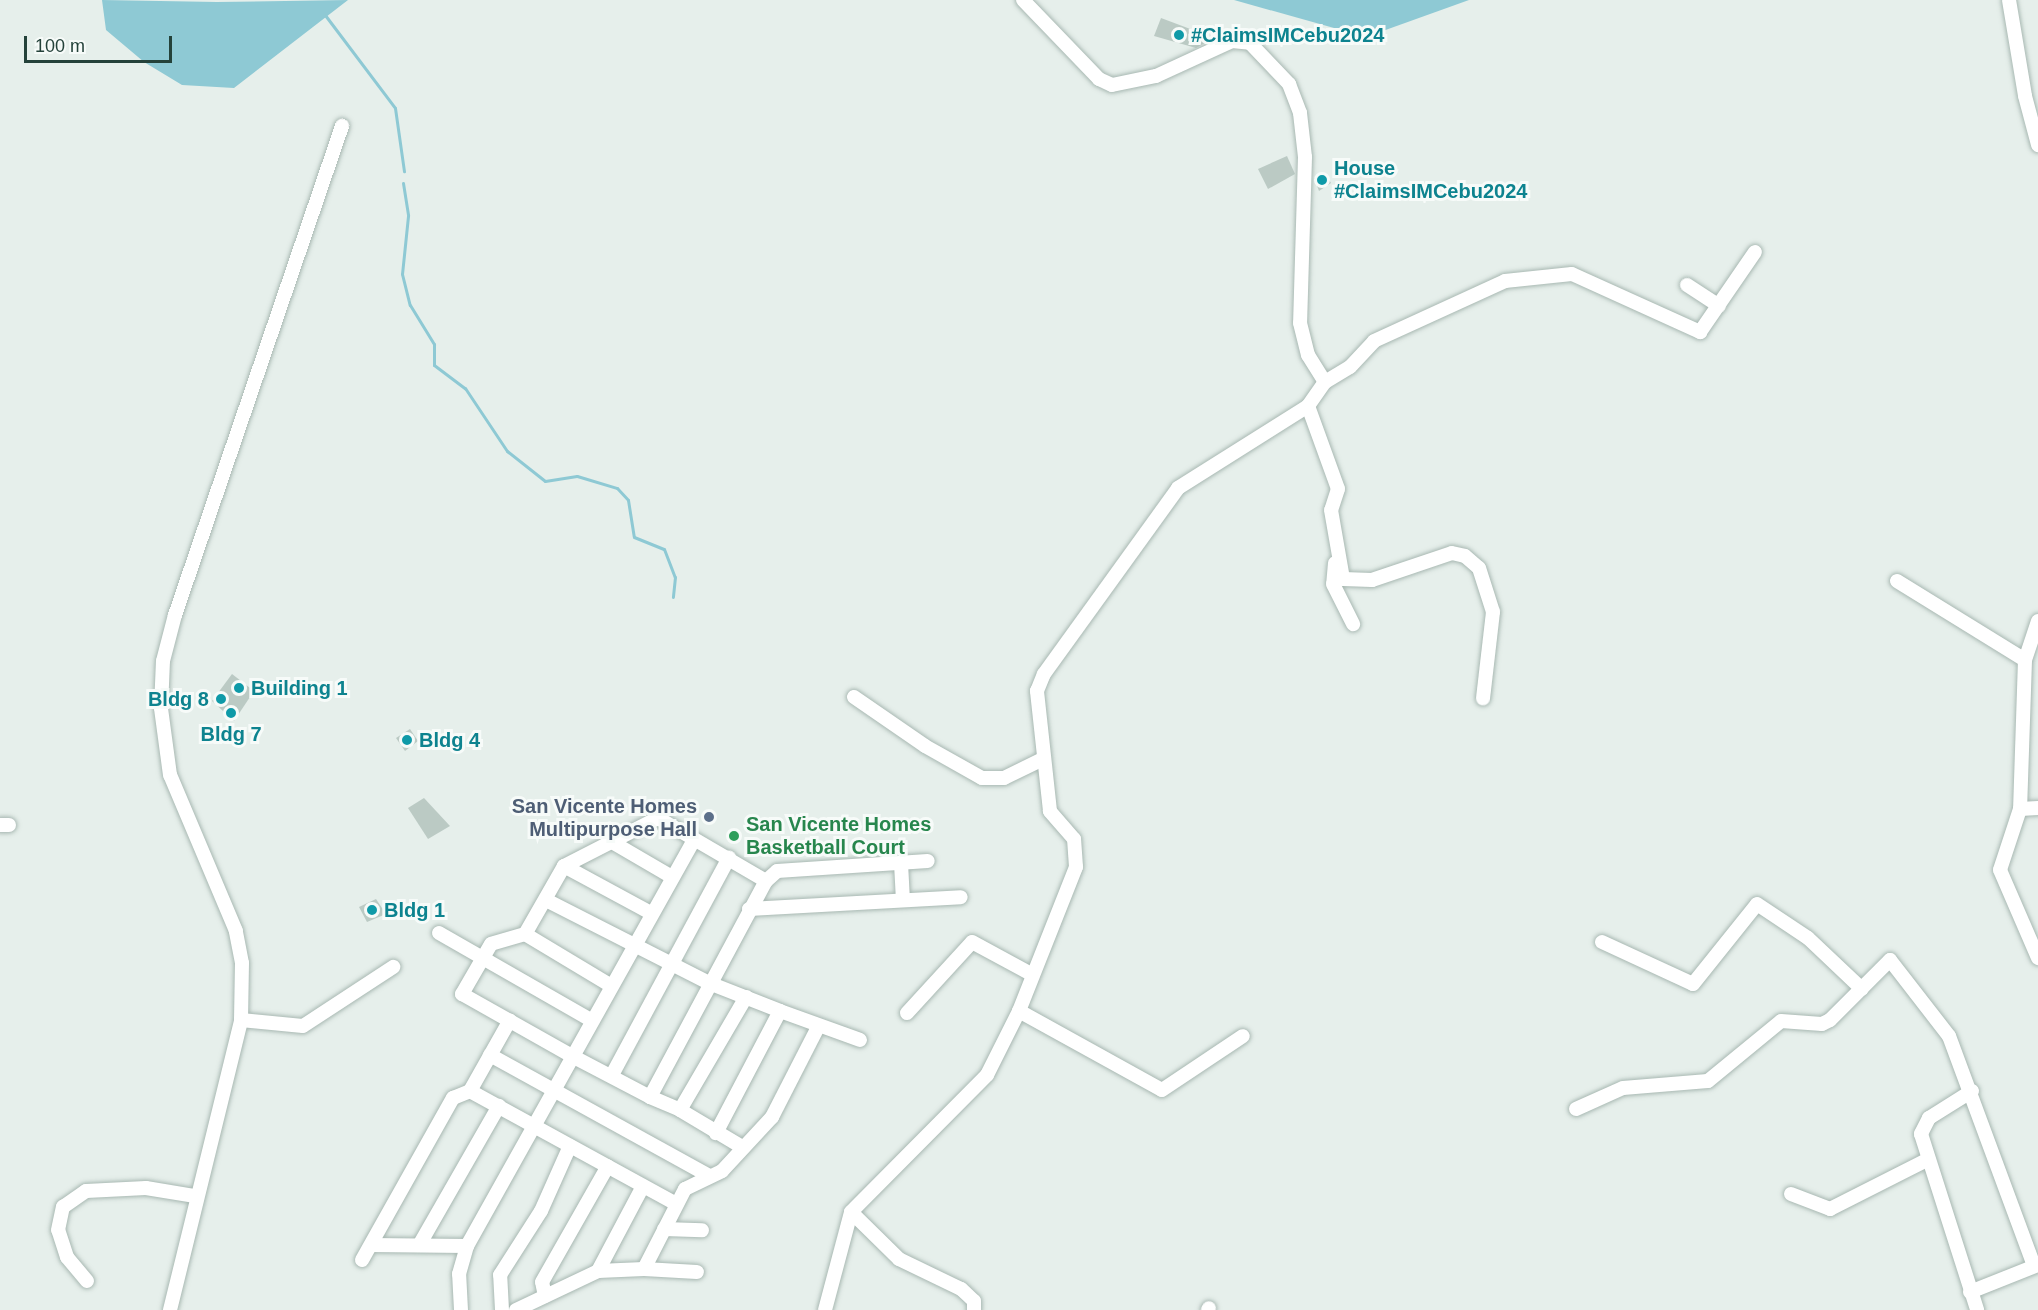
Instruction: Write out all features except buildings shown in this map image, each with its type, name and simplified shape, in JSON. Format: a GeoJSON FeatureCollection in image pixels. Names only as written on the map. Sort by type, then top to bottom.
{"type":"FeatureCollection","features":[{"type":"Feature","properties":{"kind":"street"},"geometry":{"type":"LineString","coordinates":[[1023,0],[1099,79],[1112,85],[1156,76],[1232,41],[1250,42],[1289,84],[1300,113],[1305,156],[1300,323],[1308,356],[1325,382]]}},
{"type":"Feature","properties":{"kind":"street"},"geometry":{"type":"LineString","coordinates":[[2009,0],[2025,96],[2038,145]]}},
{"type":"Feature","properties":{"kind":"street"},"geometry":{"type":"LineString","coordinates":[[170,1310],[185,1264],[195,1196],[241,1020],[242,963],[236,931],[170,775],[161,708],[164,661],[175,615],[342,126]]}},
{"type":"Feature","properties":{"kind":"street"},"geometry":{"type":"LineString","coordinates":[[825,1310],[851,1212],[987,1075],[1019,1011],[1031,975],[1068,896],[1076,867],[1074,838],[1050,811],[1036,711],[1044,674],[1178,488],[1308,406],[1325,382],[1350,367],[1374,341],[1505,281],[1572,274],[1700,332],[1755,252]]}},
{"type":"Feature","properties":{"kind":"street"},"geometry":{"type":"LineString","coordinates":[[1687,285],[1719,306]]}},
{"type":"Feature","properties":{"kind":"street"},"geometry":{"type":"LineString","coordinates":[[1308,406],[1338,489],[1331,510],[1340,574],[1353,583],[1452,553],[1465,556],[1479,568],[1493,612],[1484,698]]}},
{"type":"Feature","properties":{"kind":"street"},"geometry":{"type":"LineString","coordinates":[[1338,559],[1334,584],[1353,624]]}},
{"type":"Feature","properties":{"kind":"street"},"geometry":{"type":"LineString","coordinates":[[1897,581],[2025,660]]}},
{"type":"Feature","properties":{"kind":"street"},"geometry":{"type":"LineString","coordinates":[[2038,621],[2025,660],[2020,809],[2000,870],[2038,958]]}},
{"type":"Feature","properties":{"kind":"street"},"geometry":{"type":"LineString","coordinates":[[854,697],[982,778],[1012,775],[1043,759]]}},
{"type":"Feature","properties":{"kind":"street"},"geometry":{"type":"LineString","coordinates":[[2020,809],[2038,808]]}},
{"type":"Feature","properties":{"kind":"street"},"geometry":{"type":"LineString","coordinates":[[742,1147],[680,1110],[572,1056],[462,994],[491,944],[525,934],[564,866],[657,818],[766,881]]}},
{"type":"Feature","properties":{"kind":"street"},"geometry":{"type":"LineString","coordinates":[[461,1310],[459,1274],[466,1246],[610,985],[694,840]]}},
{"type":"Feature","properties":{"kind":"street"},"geometry":{"type":"LineString","coordinates":[[612,842],[672,877]]}},
{"type":"Feature","properties":{"kind":"street"},"geometry":{"type":"LineString","coordinates":[[612,1075],[729,858]]}},
{"type":"Feature","properties":{"kind":"street"},"geometry":{"type":"LineString","coordinates":[[650,1097],[749,909],[766,881],[777,871],[928,861]]}},
{"type":"Feature","properties":{"kind":"street"},"geometry":{"type":"LineString","coordinates":[[901,863],[903,900]]}},
{"type":"Feature","properties":{"kind":"street"},"geometry":{"type":"LineString","coordinates":[[564,866],[651,913]]}},
{"type":"Feature","properties":{"kind":"street"},"geometry":{"type":"LineString","coordinates":[[749,909],[961,897]]}},
{"type":"Feature","properties":{"kind":"street"},"geometry":{"type":"LineString","coordinates":[[546,900],[709,983],[818,1027],[861,1040]]}},
{"type":"Feature","properties":{"kind":"street"},"geometry":{"type":"LineString","coordinates":[[1602,942],[1693,984],[1757,904],[1835,959],[1862,989]]}},
{"type":"Feature","properties":{"kind":"street"},"geometry":{"type":"LineString","coordinates":[[439,933],[591,1020]]}},
{"type":"Feature","properties":{"kind":"street"},"geometry":{"type":"LineString","coordinates":[[525,934],[610,985]]}},
{"type":"Feature","properties":{"kind":"street"},"geometry":{"type":"LineString","coordinates":[[907,1013],[972,942],[1031,975]]}},
{"type":"Feature","properties":{"kind":"street"},"geometry":{"type":"LineString","coordinates":[[1576,1109],[1623,1088],[1708,1081],[1781,1021],[1822,1024],[1862,989],[1890,960],[1949,1036],[1972,1091],[2036,1266],[1970,1292]]}},
{"type":"Feature","properties":{"kind":"street"},"geometry":{"type":"LineString","coordinates":[[241,1020],[303,1026],[393,967]]}},
{"type":"Feature","properties":{"kind":"street"},"geometry":{"type":"LineString","coordinates":[[680,1110],[746,997]]}},
{"type":"Feature","properties":{"kind":"street"},"geometry":{"type":"LineString","coordinates":[[716,1133],[780,1011]]}},
{"type":"Feature","properties":{"kind":"street"},"geometry":{"type":"LineString","coordinates":[[1019,1011],[1162,1090],[1243,1036]]}},
{"type":"Feature","properties":{"kind":"street"},"geometry":{"type":"LineString","coordinates":[[362,1260],[453,1098],[470,1091],[510,1020]]}},
{"type":"Feature","properties":{"kind":"street"},"geometry":{"type":"LineString","coordinates":[[644,1269],[685,1189],[707,1175],[722,1171],[772,1117],[818,1027]]}},
{"type":"Feature","properties":{"kind":"street"},"geometry":{"type":"LineString","coordinates":[[490,1054],[552,1092],[707,1175]]}},
{"type":"Feature","properties":{"kind":"street"},"geometry":{"type":"LineString","coordinates":[[470,1091],[676,1204]]}},
{"type":"Feature","properties":{"kind":"street"},"geometry":{"type":"LineString","coordinates":[[1972,1091],[1929,1118],[1922,1134],[1927,1160],[1977,1310]]}},
{"type":"Feature","properties":{"kind":"street"},"geometry":{"type":"LineString","coordinates":[[421,1242],[499,1106]]}},
{"type":"Feature","properties":{"kind":"street"},"geometry":{"type":"LineString","coordinates":[[502,1310],[500,1275],[541,1211],[570,1146]]}},
{"type":"Feature","properties":{"kind":"street"},"geometry":{"type":"LineString","coordinates":[[1791,1194],[1830,1209],[1927,1160]]}},
{"type":"Feature","properties":{"kind":"street"},"geometry":{"type":"LineString","coordinates":[[546,1296],[542,1281],[608,1166]]}},
{"type":"Feature","properties":{"kind":"street"},"geometry":{"type":"LineString","coordinates":[[598,1271],[643,1186]]}},
{"type":"Feature","properties":{"kind":"street"},"geometry":{"type":"LineString","coordinates":[[87,1281],[67,1257],[58,1230],[63,1207],[86,1191],[146,1188],[195,1196]]}},
{"type":"Feature","properties":{"kind":"street"},"geometry":{"type":"LineString","coordinates":[[851,1212],[899,1259],[961,1289],[974,1300],[975,1310]]}},
{"type":"Feature","properties":{"kind":"street"},"geometry":{"type":"LineString","coordinates":[[664,1229],[702,1230]]}},
{"type":"Feature","properties":{"kind":"street"},"geometry":{"type":"LineString","coordinates":[[371,1245],[421,1242],[466,1246]]}},
{"type":"Feature","properties":{"kind":"street"},"geometry":{"type":"LineString","coordinates":[[516,1310],[598,1271],[644,1269],[697,1272]]}},
{"type":"Feature","properties":{"kind":"water"},"geometry":{"type":"Polygon","coordinates":[[[102,0],[217,2],[348,0],[234,88],[182,85],[144,62],[106,30],[102,0]]]}},
{"type":"Feature","properties":{"kind":"water"},"geometry":{"type":"Polygon","coordinates":[[[1234,0],[1469,0],[1366,37],[1234,0]]]}},
{"type":"Feature","properties":{"kind":"waterway"},"geometry":{"type":"LineString","coordinates":[[325,15],[395,108],[404,171]]}},
{"type":"Feature","properties":{"kind":"waterway"},"geometry":{"type":"LineString","coordinates":[[403,183],[408,216],[402,274],[410,305],[434,344],[434,365],[465,388],[507,451],[545,481],[577,476],[617,488],[628,500],[634,537],[664,549],[675,577],[673,597]]}},
{"type":"Feature","properties":{"kind":"place","name":"#ClaimsIMCebu2024"},"geometry":{"type":"Point","coordinates":[1179,35]}},
{"type":"Feature","properties":{"kind":"place","name":"House #ClaimsIMCebu2024"},"geometry":{"type":"Point","coordinates":[1322,180]}},
{"type":"Feature","properties":{"kind":"place","name":"Building 1"},"geometry":{"type":"Point","coordinates":[239,688]}},
{"type":"Feature","properties":{"kind":"place","name":"Bldg 8"},"geometry":{"type":"Point","coordinates":[221,699]}},
{"type":"Feature","properties":{"kind":"place","name":"Bldg 7"},"geometry":{"type":"Point","coordinates":[231,713]}},
{"type":"Feature","properties":{"kind":"place","name":"Bldg 4"},"geometry":{"type":"Point","coordinates":[407,740]}},
{"type":"Feature","properties":{"kind":"place","name":"San Vicente Homes Multipurpose Hall"},"geometry":{"type":"Point","coordinates":[709,817]}},
{"type":"Feature","properties":{"kind":"place","name":"San Vicente Homes Basketball Court"},"geometry":{"type":"Point","coordinates":[734,836]}},
{"type":"Feature","properties":{"kind":"place","name":"Bldg 1"},"geometry":{"type":"Point","coordinates":[372,910]}}]}
